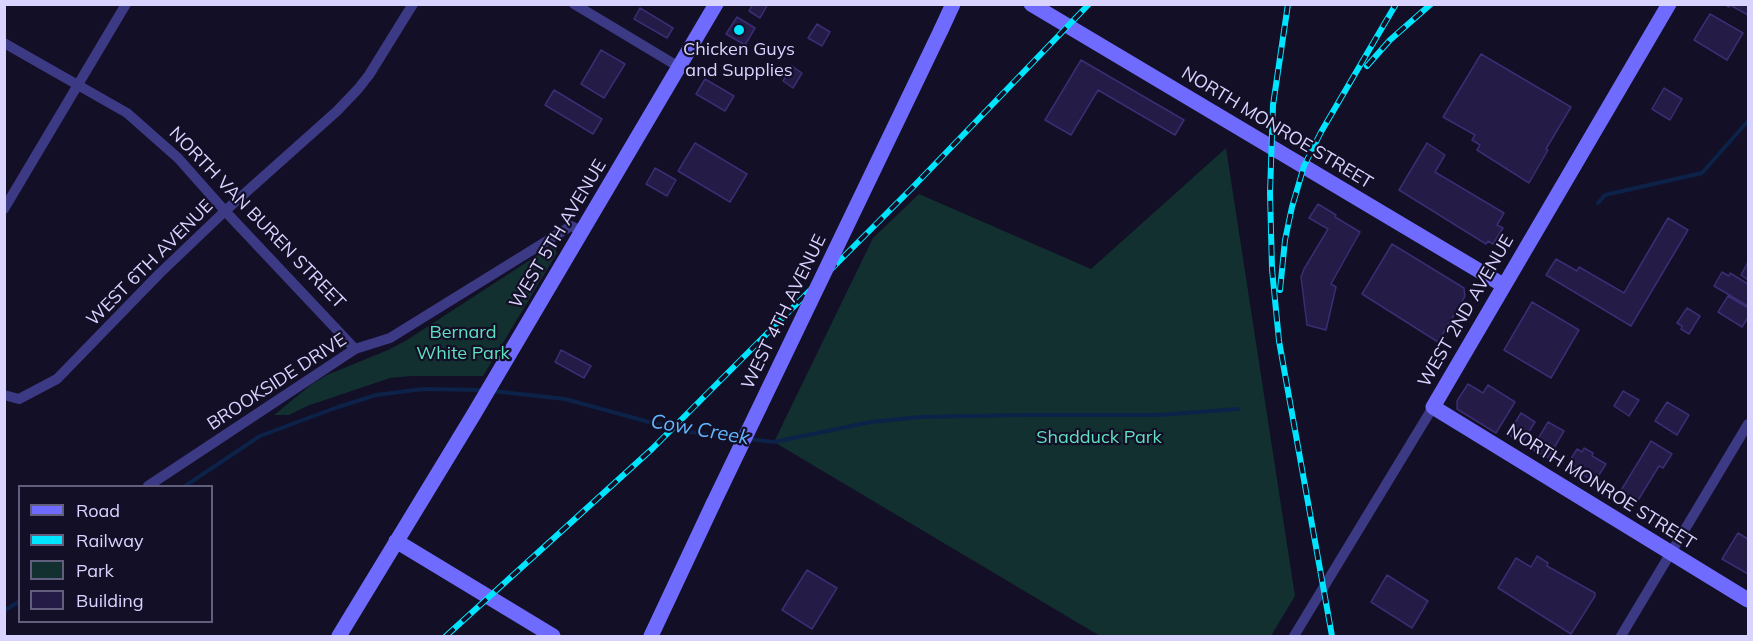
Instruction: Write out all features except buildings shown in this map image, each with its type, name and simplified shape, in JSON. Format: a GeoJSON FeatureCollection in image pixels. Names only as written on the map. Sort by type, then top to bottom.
{"type":"FeatureCollection","features":[{"type":"Feature","properties":{"kind":"street"},"geometry":{"type":"LineString","coordinates":[[4,209],[126,4]]}},
{"type":"Feature","properties":{"kind":"street","name":"WEST 6TH AVENUE"},"geometry":{"type":"LineString","coordinates":[[4,395],[19,399],[57,379],[159,274],[337,111],[358,89],[413,4]]}},
{"type":"Feature","properties":{"kind":"street"},"geometry":{"type":"LineString","coordinates":[[574,4],[679,67]]}},
{"type":"Feature","properties":{"kind":"street","name":"WEST 5TH AVENUE"},"geometry":{"type":"LineString","coordinates":[[339,636],[474,414],[716,4]]}},
{"type":"Feature","properties":{"kind":"street","name":"WEST 4TH AVENUE"},"geometry":{"type":"LineString","coordinates":[[651,636],[953,4]]}},
{"type":"Feature","properties":{"kind":"street","name":"WEST 2ND AVENUE"},"geometry":{"type":"LineString","coordinates":[[1294,636],[1433,407],[1669,4]]}},
{"type":"Feature","properties":{"kind":"street","name":"NORTH MONROE STREET"},"geometry":{"type":"LineString","coordinates":[[1040,6],[1503,285]]}},
{"type":"Feature","properties":{"kind":"street","name":"NORTH VAN BUREN STREET"},"geometry":{"type":"LineString","coordinates":[[4,43],[128,113],[178,158],[225,212],[355,349]]}},
{"type":"Feature","properties":{"kind":"street","name":"BROOKSIDE DRIVE"},"geometry":{"type":"LineString","coordinates":[[150,485],[355,349],[390,338],[571,226],[582,231]]}},
{"type":"Feature","properties":{"kind":"street","name":"NORTH MONROE STREET"},"geometry":{"type":"LineString","coordinates":[[1433,407],[1749,600]]}},
{"type":"Feature","properties":{"kind":"street"},"geometry":{"type":"LineString","coordinates":[[1622,636],[1749,423]]}},
{"type":"Feature","properties":{"kind":"street"},"geometry":{"type":"LineString","coordinates":[[396,541],[553,636]]}},
{"type":"Feature","properties":{"kind":"green space","name":"Shadduck Park"},"geometry":{"type":"Polygon","coordinates":[[[1226,148],[1295,596],[1271,636],[1100,636],[774,442],[873,238],[919,194],[1091,269],[1226,148]]]}},
{"type":"Feature","properties":{"kind":"green space","name":"Bernard White Park"},"geometry":{"type":"Polygon","coordinates":[[[550,247],[554,247],[557,253],[483,376],[390,378],[307,406],[289,415],[274,415],[312,384],[327,375],[407,340],[550,247]]]}},
{"type":"Feature","properties":{"kind":"waterway","name":"Cow Creek"},"geometry":{"type":"LineString","coordinates":[[1598,203],[1605,195],[1702,173],[1748,121]]}},
{"type":"Feature","properties":{"kind":"waterway","name":"Cow Creek"},"geometry":{"type":"LineString","coordinates":[[186,485],[260,436],[338,407],[376,395],[423,389],[482,390]]}},
{"type":"Feature","properties":{"kind":"waterway","name":"Cow Creek"},"geometry":{"type":"LineString","coordinates":[[493,391],[565,399],[682,431],[741,439]]}},
{"type":"Feature","properties":{"kind":"waterway","name":"Cow Creek"},"geometry":{"type":"LineString","coordinates":[[749,439],[774,442],[871,422],[920,417],[1159,415],[1238,409]]}},
{"type":"Feature","properties":{"kind":"waterway","name":"Cow Creek"},"geometry":{"type":"LineString","coordinates":[[4,611],[18,602]]}},
{"type":"Feature","properties":{"kind":"railway"},"geometry":{"type":"LineString","coordinates":[[446,636],[652,449],[913,187],[1089,4]]}},
{"type":"Feature","properties":{"kind":"railway"},"geometry":{"type":"LineString","coordinates":[[1288,4],[1273,105],[1270,193],[1272,269],[1279,341],[1332,636]]}},
{"type":"Feature","properties":{"kind":"railway"},"geometry":{"type":"LineString","coordinates":[[1280,290],[1285,240],[1304,166],[1321,132],[1396,4]]}},
{"type":"Feature","properties":{"kind":"railway"},"geometry":{"type":"LineString","coordinates":[[1367,66],[1390,40],[1431,4]]}},
{"type":"Feature","properties":{"kind":"place","name":"Chicken Guys and Supplies"},"geometry":{"type":"Point","coordinates":[739,30]}}]}
